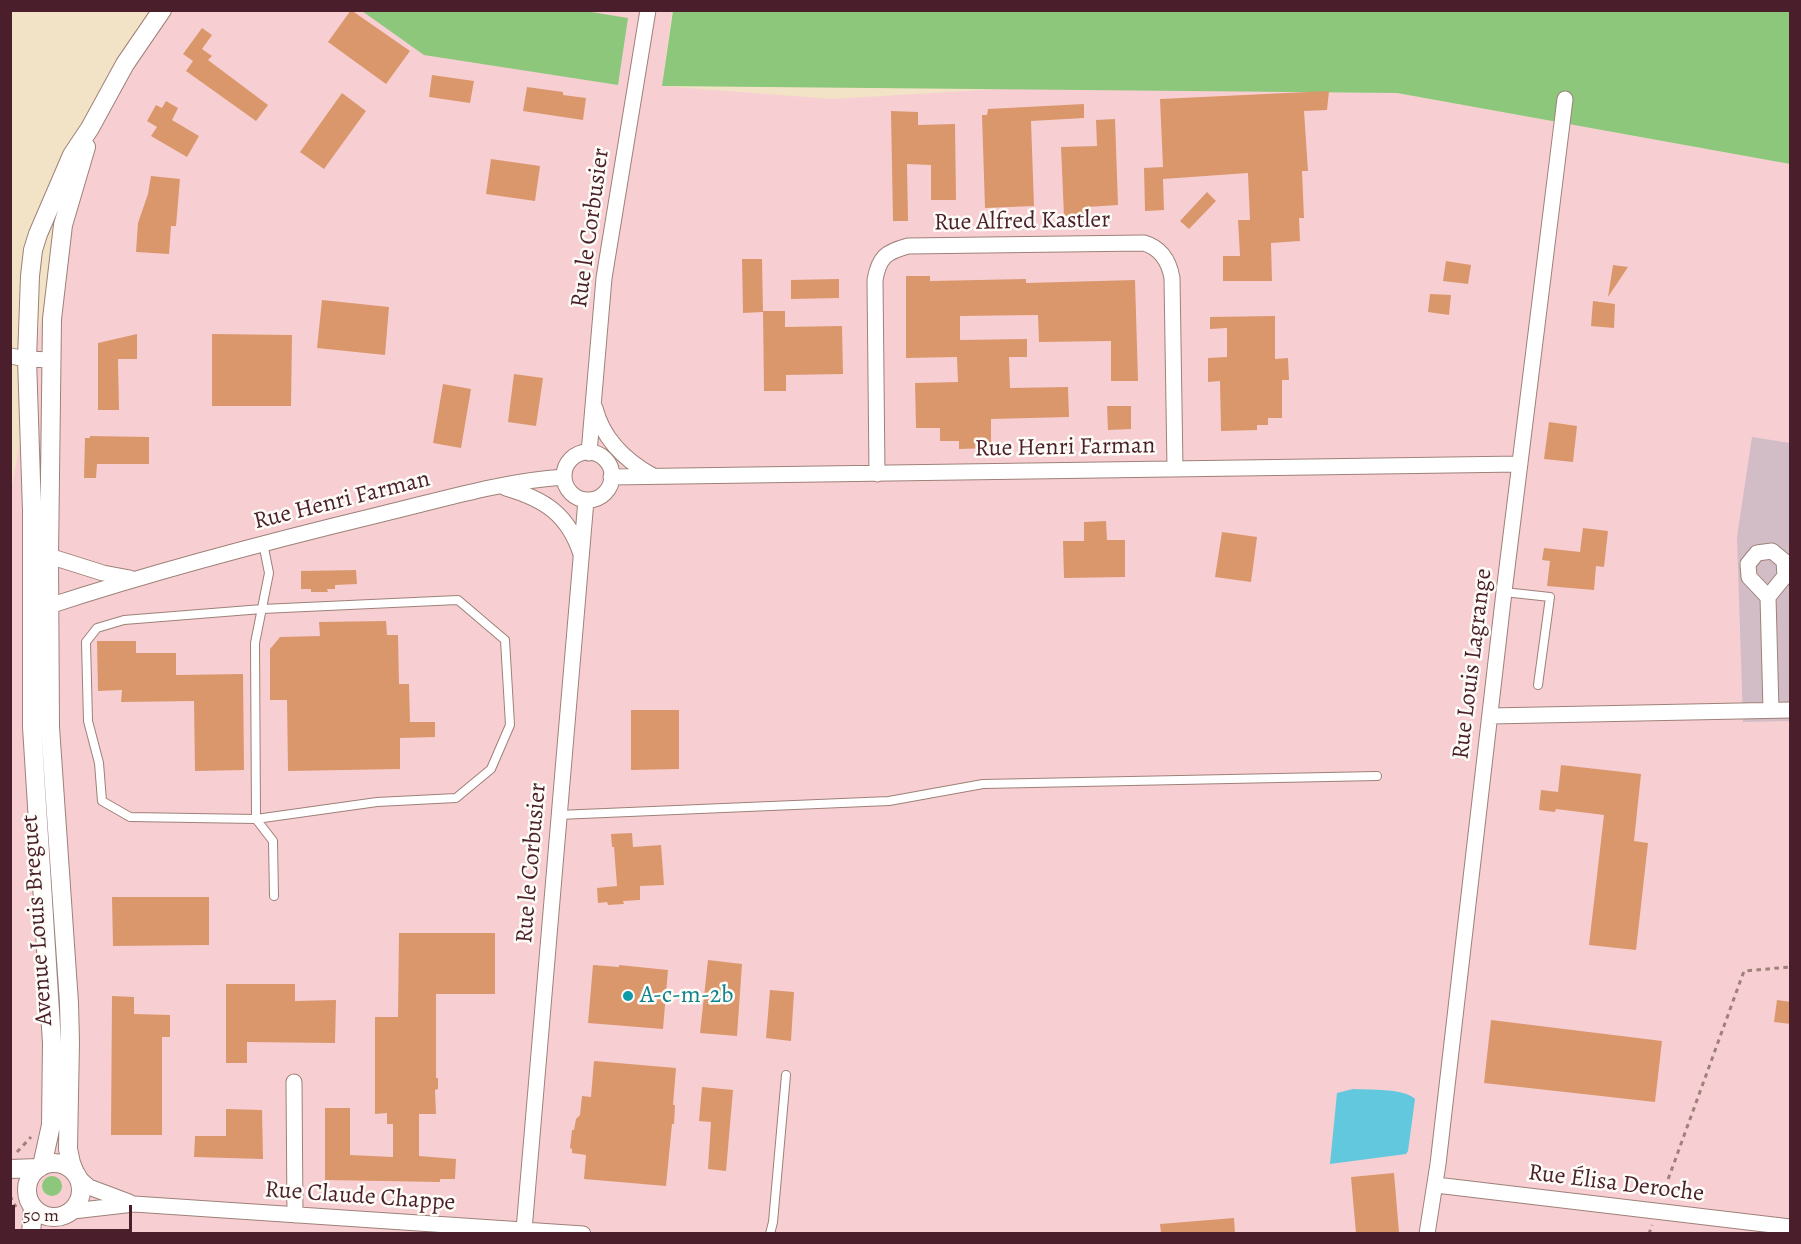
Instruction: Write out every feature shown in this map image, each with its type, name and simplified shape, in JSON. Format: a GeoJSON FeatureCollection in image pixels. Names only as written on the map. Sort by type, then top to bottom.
{"type":"FeatureCollection","features":[{"type":"Feature","properties":{"kind":"street","name":"Avenue Louis Breguet"},"geometry":{"type":"LineString","coordinates":[[41,556],[19,358],[33,250],[72,155],[90,128],[125,64],[162,10]]}},
{"type":"Feature","properties":{"kind":"street","name":"Rue le Corbusier"},"geometry":{"type":"LineString","coordinates":[[589,453],[604,278],[648,10]]}},
{"type":"Feature","properties":{"kind":"street","name":"Rue Louis Lagrange"},"geometry":{"type":"LineString","coordinates":[[1427,1233],[1436,1185],[1504,592],[1564,99]]}},
{"type":"Feature","properties":{"kind":"street","name":"Avenue Louis Breguet"},"geometry":{"type":"LineString","coordinates":[[77,1175],[68,1149],[69,1003],[41,607],[41,556],[52,319],[60,240],[90,128]]}},
{"type":"Feature","properties":{"kind":"street","name":"Rue Alfred Kastler"},"geometry":{"type":"LineString","coordinates":[[877,474],[875,280],[878,265],[885,256],[908,246],[1144,243],[1153,245],[1170,264],[1172,278],[1175,469]]}},
{"type":"Feature","properties":{"kind":"street"},"geometry":{"type":"LineString","coordinates":[[19,358],[51,360]]}},
{"type":"Feature","properties":{"kind":"street"},"geometry":{"type":"LineString","coordinates":[[594,402],[597,414],[611,443],[630,461],[654,477]]}},
{"type":"Feature","properties":{"kind":"street"},"geometry":{"type":"LineString","coordinates":[[589,453],[601,456],[607,462],[611,477],[610,485],[605,492],[599,497],[586,500],[570,492],[564,477],[567,465],[572,459],[578,454],[589,453]]}},
{"type":"Feature","properties":{"kind":"street","name":"Rue Henri Farman"},"geometry":{"type":"LineString","coordinates":[[611,477],[1520,464]]}},
{"type":"Feature","properties":{"kind":"street","name":"Rue Henri Farman"},"geometry":{"type":"LineString","coordinates":[[41,607],[264,543],[501,486],[564,477]]}},
{"type":"Feature","properties":{"kind":"street"},"geometry":{"type":"LineString","coordinates":[[501,486],[529,494],[552,508],[570,532],[582,556]]}},
{"type":"Feature","properties":{"kind":"street","name":"Rue le Corbusier"},"geometry":{"type":"LineString","coordinates":[[524,1230],[586,500]]}},
{"type":"Feature","properties":{"kind":"street","name":"Rue Henri Farman"},"geometry":{"type":"LineString","coordinates":[[41,556],[133,579]]}},
{"type":"Feature","properties":{"kind":"street"},"geometry":{"type":"LineString","coordinates":[[1768,597],[1771,710]]}},
{"type":"Feature","properties":{"kind":"street","name":"Avenue Louis Breguet"},"geometry":{"type":"LineString","coordinates":[[40,1167],[51,1125],[52,1043],[32,727],[41,607]]}},
{"type":"Feature","properties":{"kind":"street"},"geometry":{"type":"LineString","coordinates":[[1490,716],[1697,718],[1732,717],[1771,710],[1791,710]]}},
{"type":"Feature","properties":{"kind":"street"},"geometry":{"type":"LineString","coordinates":[[294,1082],[295,1215]]}},
{"type":"Feature","properties":{"kind":"street"},"geometry":{"type":"LineString","coordinates":[[10,1169],[40,1167],[51,1163],[68,1167],[77,1175],[82,1191],[81,1198],[57,1233]]}},
{"type":"Feature","properties":{"kind":"street"},"geometry":{"type":"LineString","coordinates":[[31,1233],[29,1180],[40,1167]]}},
{"type":"Feature","properties":{"kind":"street","name":"Rue Claude Chappe"},"geometry":{"type":"LineString","coordinates":[[77,1175],[89,1187],[134,1204]]}},
{"type":"Feature","properties":{"kind":"street"},"geometry":{"type":"LineString","coordinates":[[10,1182],[46,1216],[54,1218],[71,1212]]}},
{"type":"Feature","properties":{"kind":"street","name":"Rue Élisa Deroche"},"geometry":{"type":"LineString","coordinates":[[1436,1185],[1791,1227]]}},
{"type":"Feature","properties":{"kind":"street","name":"Rue Claude Chappe"},"geometry":{"type":"LineString","coordinates":[[71,1212],[134,1204],[583,1233]]}},
{"type":"Feature","properties":{"kind":"lane"},"geometry":{"type":"LineString","coordinates":[[264,543],[269,573],[255,643],[256,819],[273,841],[274,897]]}},
{"type":"Feature","properties":{"kind":"lane"},"geometry":{"type":"LineString","coordinates":[[1504,592],[1550,597],[1538,685]]}},
{"type":"Feature","properties":{"kind":"lane"},"geometry":{"type":"LineString","coordinates":[[458,600],[505,640],[510,725],[491,769],[456,798],[377,802],[256,819],[130,817],[102,801],[99,763],[88,721],[86,642],[97,628],[124,620],[262,609],[458,600]]}},
{"type":"Feature","properties":{"kind":"lane"},"geometry":{"type":"LineString","coordinates":[[558,815],[889,801],[983,784],[1377,776]]}},
{"type":"Feature","properties":{"kind":"lane"},"geometry":{"type":"LineString","coordinates":[[770,1233],[786,1075]]}},
{"type":"Feature","properties":{"kind":"path"},"geometry":{"type":"LineString","coordinates":[[1657,1211],[1744,971],[1791,967]]}},
{"type":"Feature","properties":{"kind":"shaded area"},"geometry":{"type":"Polygon","coordinates":[[[170,11],[672,11],[662,86],[832,99],[1014,88],[1397,93],[1790,164],[1790,1233],[11,1234],[11,492],[68,166],[170,11]]]}},
{"type":"Feature","properties":{"kind":"shaded area"},"geometry":{"type":"Polygon","coordinates":[[[1752,437],[1790,443],[1790,721],[1743,722],[1737,537],[1752,437]]]}},
{"type":"Feature","properties":{"kind":"green space"},"geometry":{"type":"Polygon","coordinates":[[[579,10],[628,18],[618,85],[424,55],[362,11],[579,10]]]}},
{"type":"Feature","properties":{"kind":"green space"},"geometry":{"type":"Polygon","coordinates":[[[673,11],[1790,11],[1790,164],[1397,93],[662,86],[673,11]]]}},
{"type":"Feature","properties":{"kind":"green space"},"geometry":{"type":"Polygon","coordinates":[[[52,1176],[59,1179],[62,1186],[59,1193],[52,1196],[45,1193],[42,1186],[45,1179],[52,1176]]]}},
{"type":"Feature","properties":{"kind":"water"},"geometry":{"type":"Polygon","coordinates":[[[1353,1089],[1395,1091],[1410,1095],[1415,1099],[1406,1154],[1330,1164],[1337,1093],[1353,1089]]]}},
{"type":"Feature","properties":{"kind":"building"},"geometry":{"type":"Polygon","coordinates":[[[351,10],[410,51],[386,84],[328,42],[351,10]]]}},
{"type":"Feature","properties":{"kind":"building"},"geometry":{"type":"Polygon","coordinates":[[[202,28],[212,35],[202,49],[212,56],[208,60],[268,105],[256,121],[186,71],[193,61],[183,54],[202,28]]]}},
{"type":"Feature","properties":{"kind":"building"},"geometry":{"type":"Polygon","coordinates":[[[432,75],[474,81],[470,103],[429,97],[432,75]]]}},
{"type":"Feature","properties":{"kind":"building"},"geometry":{"type":"Polygon","coordinates":[[[527,87],[586,98],[583,120],[523,111],[527,87]]]}},
{"type":"Feature","properties":{"kind":"building"},"geometry":{"type":"Polygon","coordinates":[[[1329,91],[1327,110],[1304,111],[1308,171],[1302,171],[1304,218],[1299,218],[1300,241],[1271,243],[1272,281],[1223,281],[1223,256],[1240,256],[1238,220],[1250,220],[1248,173],[1163,179],[1164,210],[1145,211],[1144,168],[1163,167],[1160,99],[1329,91]]]}},
{"type":"Feature","properties":{"kind":"building"},"geometry":{"type":"Polygon","coordinates":[[[342,93],[366,111],[324,169],[300,152],[342,93]]]}},
{"type":"Feature","properties":{"kind":"building"},"geometry":{"type":"Polygon","coordinates":[[[166,101],[178,108],[172,120],[199,136],[187,157],[151,136],[157,127],[147,121],[156,105],[162,108],[166,101]]]}},
{"type":"Feature","properties":{"kind":"building"},"geometry":{"type":"Polygon","coordinates":[[[1084,104],[1084,118],[1031,121],[1034,206],[985,208],[982,115],[987,115],[988,109],[1084,104]]]}},
{"type":"Feature","properties":{"kind":"building"},"geometry":{"type":"Polygon","coordinates":[[[891,111],[918,112],[918,125],[955,124],[956,200],[931,200],[931,165],[907,164],[908,221],[893,221],[891,111]]]}},
{"type":"Feature","properties":{"kind":"building"},"geometry":{"type":"Polygon","coordinates":[[[1115,119],[1118,205],[1087,207],[1088,215],[1064,216],[1061,147],[1097,146],[1096,120],[1115,119]]]}},
{"type":"Feature","properties":{"kind":"building"},"geometry":{"type":"Polygon","coordinates":[[[491,159],[540,166],[535,201],[486,194],[491,159]]]}},
{"type":"Feature","properties":{"kind":"building"},"geometry":{"type":"Polygon","coordinates":[[[151,176],[180,179],[176,226],[171,226],[169,254],[136,252],[138,223],[148,194],[151,176]]]}},
{"type":"Feature","properties":{"kind":"building"},"geometry":{"type":"Polygon","coordinates":[[[1207,192],[1216,201],[1189,229],[1180,221],[1207,192]]]}},
{"type":"Feature","properties":{"kind":"building"},"geometry":{"type":"Polygon","coordinates":[[[742,259],[762,259],[763,312],[743,313],[742,259]]]}},
{"type":"Feature","properties":{"kind":"building"},"geometry":{"type":"Polygon","coordinates":[[[1446,261],[1471,265],[1468,284],[1443,281],[1446,261]]]}},
{"type":"Feature","properties":{"kind":"building"},"geometry":{"type":"Polygon","coordinates":[[[1613,265],[1628,267],[1608,297],[1613,265]]]}},
{"type":"Feature","properties":{"kind":"building"},"geometry":{"type":"Polygon","coordinates":[[[906,276],[930,276],[930,281],[1026,279],[1026,283],[1135,280],[1138,381],[1111,381],[1111,341],[1039,342],[1038,315],[960,316],[960,340],[1027,339],[1027,357],[1009,357],[1010,388],[1068,387],[1069,417],[991,419],[991,448],[959,449],[959,441],[940,441],[940,428],[916,428],[915,383],[958,382],[957,357],[906,358],[906,276]]]}},
{"type":"Feature","properties":{"kind":"building"},"geometry":{"type":"Polygon","coordinates":[[[839,279],[839,298],[791,299],[791,280],[839,279]]]}},
{"type":"Feature","properties":{"kind":"building"},"geometry":{"type":"Polygon","coordinates":[[[1430,294],[1451,295],[1449,315],[1428,312],[1430,294]]]}},
{"type":"Feature","properties":{"kind":"building"},"geometry":{"type":"Polygon","coordinates":[[[322,300],[389,307],[385,355],[317,348],[322,300]]]}},
{"type":"Feature","properties":{"kind":"building"},"geometry":{"type":"Polygon","coordinates":[[[1593,301],[1615,304],[1614,328],[1591,326],[1593,301]]]}},
{"type":"Feature","properties":{"kind":"building"},"geometry":{"type":"Polygon","coordinates":[[[763,311],[785,311],[785,327],[842,326],[843,374],[786,375],[786,391],[764,391],[763,311]]]}},
{"type":"Feature","properties":{"kind":"building"},"geometry":{"type":"Polygon","coordinates":[[[1275,316],[1275,359],[1288,358],[1289,380],[1282,380],[1282,418],[1268,418],[1268,425],[1257,425],[1257,430],[1221,431],[1220,381],[1208,382],[1208,358],[1227,357],[1227,328],[1210,329],[1210,317],[1275,316]]]}},
{"type":"Feature","properties":{"kind":"building"},"geometry":{"type":"Polygon","coordinates":[[[137,334],[137,359],[118,359],[119,410],[98,410],[98,343],[137,334]]]}},
{"type":"Feature","properties":{"kind":"building"},"geometry":{"type":"Polygon","coordinates":[[[212,334],[292,335],[291,406],[212,406],[212,334]]]}},
{"type":"Feature","properties":{"kind":"building"},"geometry":{"type":"Polygon","coordinates":[[[514,374],[543,378],[536,426],[508,422],[514,374]]]}},
{"type":"Feature","properties":{"kind":"building"},"geometry":{"type":"Polygon","coordinates":[[[443,384],[471,389],[461,448],[433,443],[443,384]]]}},
{"type":"Feature","properties":{"kind":"building"},"geometry":{"type":"Polygon","coordinates":[[[1107,406],[1131,406],[1131,429],[1108,430],[1107,406]]]}},
{"type":"Feature","properties":{"kind":"building"},"geometry":{"type":"Polygon","coordinates":[[[1549,422],[1577,426],[1573,462],[1544,459],[1549,422]]]}},
{"type":"Feature","properties":{"kind":"building"},"geometry":{"type":"Polygon","coordinates":[[[90,436],[149,437],[149,464],[97,464],[96,478],[84,478],[85,438],[90,438],[90,436]]]}},
{"type":"Feature","properties":{"kind":"building"},"geometry":{"type":"Polygon","coordinates":[[[1106,521],[1107,540],[1125,540],[1125,577],[1064,578],[1063,541],[1084,541],[1084,522],[1106,521]]]}},
{"type":"Feature","properties":{"kind":"building"},"geometry":{"type":"Polygon","coordinates":[[[1583,528],[1608,531],[1604,567],[1596,566],[1594,590],[1547,586],[1550,561],[1542,560],[1544,548],[1580,552],[1583,528]]]}},
{"type":"Feature","properties":{"kind":"building"},"geometry":{"type":"Polygon","coordinates":[[[1222,532],[1257,537],[1251,582],[1215,577],[1222,532]]]}},
{"type":"Feature","properties":{"kind":"building"},"geometry":{"type":"Polygon","coordinates":[[[356,570],[357,584],[335,585],[335,589],[327,589],[328,592],[311,592],[311,589],[301,589],[301,571],[356,570]]]}},
{"type":"Feature","properties":{"kind":"building"},"geometry":{"type":"Polygon","coordinates":[[[386,621],[387,635],[398,635],[399,684],[409,684],[410,722],[435,722],[435,737],[400,738],[400,769],[288,771],[287,700],[270,700],[270,649],[280,637],[320,636],[319,622],[386,621]]]}},
{"type":"Feature","properties":{"kind":"building"},"geometry":{"type":"Polygon","coordinates":[[[97,641],[136,641],[136,653],[176,653],[176,675],[243,674],[244,770],[195,771],[194,701],[121,702],[122,690],[98,691],[97,641]]]}},
{"type":"Feature","properties":{"kind":"building"},"geometry":{"type":"Polygon","coordinates":[[[631,710],[679,710],[679,769],[631,770],[631,710]]]}},
{"type":"Feature","properties":{"kind":"building"},"geometry":{"type":"Polygon","coordinates":[[[1561,765],[1641,774],[1634,841],[1648,843],[1636,950],[1589,945],[1604,815],[1556,809],[1555,812],[1539,810],[1541,790],[1558,792],[1561,765]]]}},
{"type":"Feature","properties":{"kind":"building"},"geometry":{"type":"Polygon","coordinates":[[[632,833],[633,847],[661,845],[664,885],[640,886],[640,900],[623,901],[624,904],[598,903],[597,888],[617,886],[611,834],[632,833]]]}},
{"type":"Feature","properties":{"kind":"building"},"geometry":{"type":"Polygon","coordinates":[[[112,897],[209,897],[209,945],[113,946],[112,897]]]}},
{"type":"Feature","properties":{"kind":"building"},"geometry":{"type":"Polygon","coordinates":[[[399,933],[495,933],[495,994],[436,994],[438,1089],[435,1090],[436,1114],[419,1114],[419,1156],[456,1159],[455,1179],[440,1179],[440,1182],[325,1180],[325,1108],[350,1108],[350,1155],[393,1157],[393,1124],[387,1124],[387,1113],[375,1114],[375,1017],[398,1017],[399,933]]]}},
{"type":"Feature","properties":{"kind":"building"},"geometry":{"type":"Polygon","coordinates":[[[708,960],[742,964],[737,1036],[700,1033],[708,960]]]}},
{"type":"Feature","properties":{"kind":"building","name":"A-c-m-2b"},"geometry":{"type":"Polygon","coordinates":[[[593,965],[668,970],[663,1029],[588,1023],[593,965]]]}},
{"type":"Feature","properties":{"kind":"building"},"geometry":{"type":"Polygon","coordinates":[[[226,984],[295,984],[295,1001],[336,1000],[335,1043],[247,1042],[247,1063],[226,1063],[226,984]]]}},
{"type":"Feature","properties":{"kind":"building"},"geometry":{"type":"Polygon","coordinates":[[[770,990],[794,992],[791,1041],[766,1038],[770,990]]]}},
{"type":"Feature","properties":{"kind":"building"},"geometry":{"type":"Polygon","coordinates":[[[112,996],[134,997],[134,1014],[170,1015],[170,1037],[162,1037],[162,1135],[111,1135],[112,996]]]}},
{"type":"Feature","properties":{"kind":"building"},"geometry":{"type":"Polygon","coordinates":[[[1777,1000],[1791,1002],[1791,1024],[1774,1022],[1777,1000]]]}},
{"type":"Feature","properties":{"kind":"building"},"geometry":{"type":"Polygon","coordinates":[[[1491,1020],[1662,1041],[1655,1102],[1484,1083],[1491,1020]]]}},
{"type":"Feature","properties":{"kind":"building"},"geometry":{"type":"Polygon","coordinates":[[[594,1061],[676,1068],[674,1124],[672,1124],[666,1186],[584,1179],[586,1155],[572,1153],[570,1148],[572,1130],[580,1115],[582,1096],[591,1097],[594,1061]]]}},
{"type":"Feature","properties":{"kind":"building"},"geometry":{"type":"Polygon","coordinates":[[[702,1087],[733,1090],[726,1171],[708,1169],[711,1122],[699,1121],[702,1087]]]}},
{"type":"Feature","properties":{"kind":"building"},"geometry":{"type":"Polygon","coordinates":[[[226,1109],[262,1110],[263,1159],[194,1157],[195,1136],[226,1136],[226,1109]]]}},
{"type":"Feature","properties":{"kind":"building"},"geometry":{"type":"Polygon","coordinates":[[[1394,1173],[1399,1233],[1356,1233],[1351,1177],[1394,1173]]]}},
{"type":"Feature","properties":{"kind":"building"},"geometry":{"type":"Polygon","coordinates":[[[1234,1218],[1235,1233],[1161,1233],[1160,1224],[1234,1218]]]}},
{"type":"Feature","properties":{"kind":"place","name":"A-c-m-2b"},"geometry":{"type":"Point","coordinates":[628,996]}}]}
